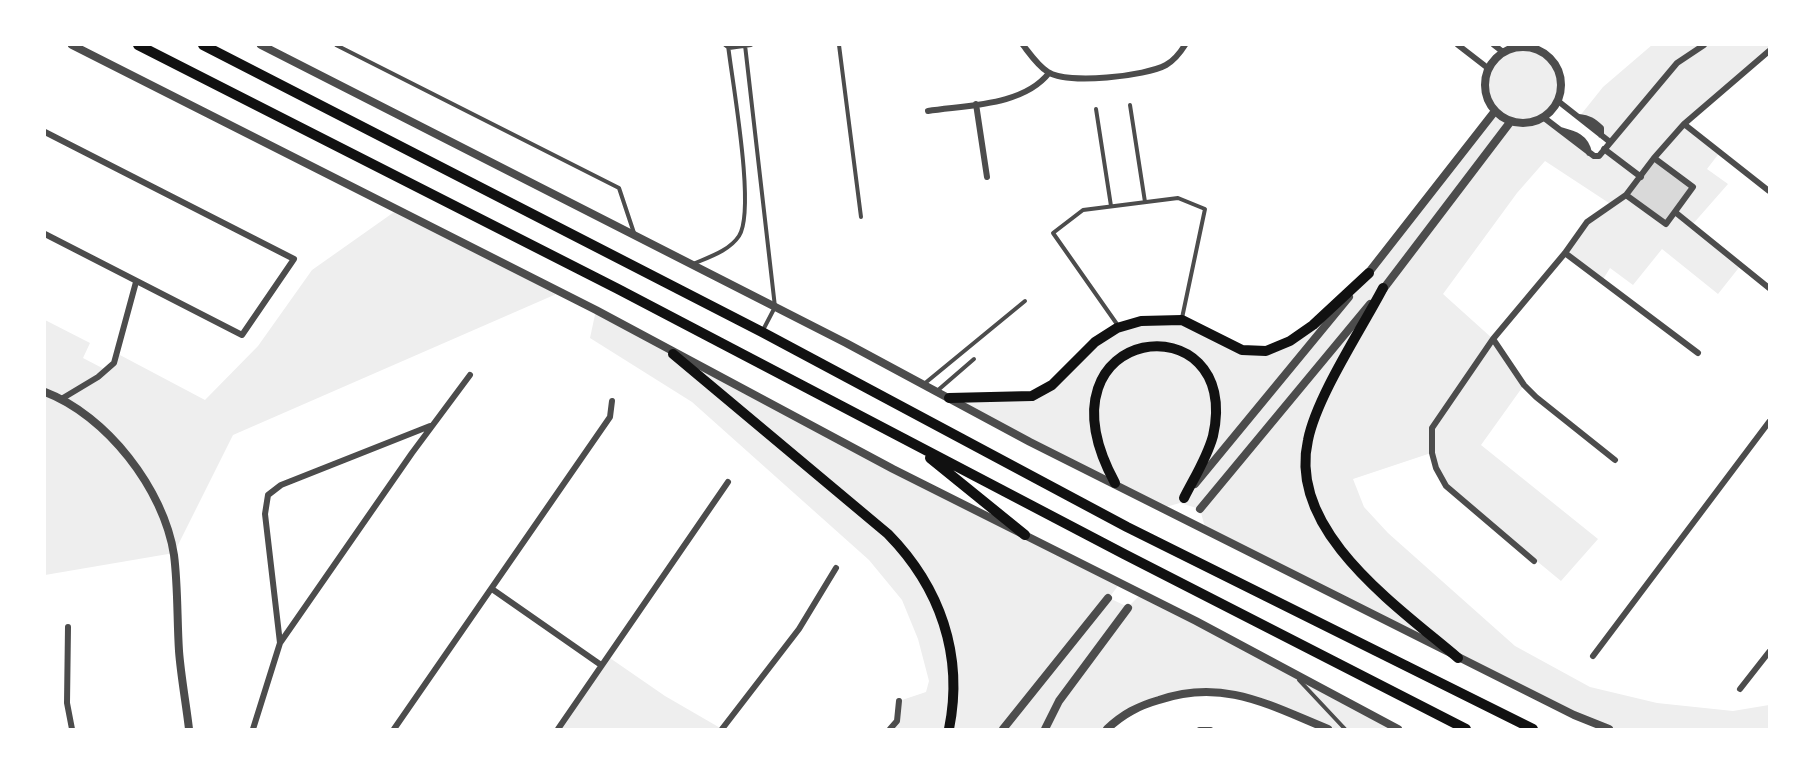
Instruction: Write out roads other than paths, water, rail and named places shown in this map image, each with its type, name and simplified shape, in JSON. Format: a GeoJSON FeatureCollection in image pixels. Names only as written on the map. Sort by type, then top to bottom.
{"type":"FeatureCollection","features":[{"type":"Feature","properties":{"kind":"main road"},"geometry":{"type":"LineString","coordinates":[[138,45],[618,289],[1124,554],[1466,729]]}},
{"type":"Feature","properties":{"kind":"main road"},"geometry":{"type":"LineString","coordinates":[[203,45],[762,332],[1127,527],[1533,729]]}},
{"type":"Feature","properties":{"kind":"main road"},"geometry":{"type":"LineString","coordinates":[[949,398],[1020,397],[1042,392],[1095,342],[1119,327],[1141,321],[1182,320],[1242,350],[1266,351],[1290,341],[1313,325],[1368,273]]}},
{"type":"Feature","properties":{"kind":"main road"},"geometry":{"type":"LineString","coordinates":[[1383,288],[1331,385],[1311,429],[1307,441],[1306,485],[1319,516],[1343,552],[1384,595],[1458,658]]}},
{"type":"Feature","properties":{"kind":"main road"},"geometry":{"type":"LineString","coordinates":[[1115,483],[1104,462],[1096,436],[1094,412],[1096,389],[1104,372],[1122,354],[1148,347],[1173,347],[1197,360],[1205,369],[1214,395],[1216,411],[1206,456],[1182,501]]}},
{"type":"Feature","properties":{"kind":"main road"},"geometry":{"type":"LineString","coordinates":[[673,354],[888,534],[913,562],[933,594],[949,640],[955,686],[949,729]]}},
{"type":"Feature","properties":{"kind":"main road"},"geometry":{"type":"LineString","coordinates":[[912,442],[1025,535]]}},
{"type":"Feature","properties":{"kind":"street"},"geometry":{"type":"LineString","coordinates":[[72,45],[596,310],[673,354],[1290,670],[1398,729]]}},
{"type":"Feature","properties":{"kind":"street"},"geometry":{"type":"LineString","coordinates":[[261,45],[775,307],[1030,442],[1458,658],[1574,715],[1609,729]]}},
{"type":"Feature","properties":{"kind":"street"},"geometry":{"type":"LineString","coordinates":[[1023,45],[1049,73],[1080,79],[1149,71],[1166,65],[1177,57],[1185,45]]}},
{"type":"Feature","properties":{"kind":"street"},"geometry":{"type":"LineString","coordinates":[[1494,45],[1503,52]]}},
{"type":"Feature","properties":{"kind":"street"},"geometry":{"type":"LineString","coordinates":[[1544,117],[1596,158],[1677,63],[1704,45]]}},
{"type":"Feature","properties":{"kind":"street"},"geometry":{"type":"LineString","coordinates":[[1461,46],[1489,69]]}},
{"type":"Feature","properties":{"kind":"street"},"geometry":{"type":"LineString","coordinates":[[1518,47],[1537,50],[1556,65],[1561,83],[1558,101],[1544,117],[1522,123],[1511,121],[1495,111],[1486,94],[1485,81],[1489,69],[1503,52],[1518,47]]}},
{"type":"Feature","properties":{"kind":"street"},"geometry":{"type":"LineString","coordinates":[[1534,561],[1446,486],[1436,468],[1432,453],[1432,428],[1493,339],[1565,253],[1587,222],[1626,195],[1684,124],[1769,51]]}},
{"type":"Feature","properties":{"kind":"street"},"geometry":{"type":"LineString","coordinates":[[928,111],[1022,95],[1039,86],[1049,73]]}},
{"type":"Feature","properties":{"kind":"street"},"geometry":{"type":"LineString","coordinates":[[1558,101],[1610,142]]}},
{"type":"Feature","properties":{"kind":"street"},"geometry":{"type":"LineString","coordinates":[[976,104],[987,177]]}},
{"type":"Feature","properties":{"kind":"street"},"geometry":{"type":"LineString","coordinates":[[1182,501],[1368,273],[1495,111]]}},
{"type":"Feature","properties":{"kind":"street"},"geometry":{"type":"LineString","coordinates":[[1200,509],[1383,288],[1511,121]]}},
{"type":"Feature","properties":{"kind":"street"},"geometry":{"type":"LineString","coordinates":[[1684,124],[1769,191]]}},
{"type":"Feature","properties":{"kind":"street"},"geometry":{"type":"LineString","coordinates":[[45,132],[294,259],[242,335],[45,234]]}},
{"type":"Feature","properties":{"kind":"street"},"geometry":{"type":"LineString","coordinates":[[1604,149],[1641,177]]}},
{"type":"Feature","properties":{"kind":"street"},"geometry":{"type":"LineString","coordinates":[[1626,195],[1666,224],[1694,187],[1654,158]]}},
{"type":"Feature","properties":{"kind":"street"},"geometry":{"type":"LineString","coordinates":[[1675,212],[1769,288]]}},
{"type":"Feature","properties":{"kind":"street"},"geometry":{"type":"LineString","coordinates":[[1565,253],[1698,353]]}},
{"type":"Feature","properties":{"kind":"street"},"geometry":{"type":"LineString","coordinates":[[63,398],[98,377],[114,363],[136,282]]}},
{"type":"Feature","properties":{"kind":"street"},"geometry":{"type":"LineString","coordinates":[[1493,339],[1524,386],[1615,460]]}},
{"type":"Feature","properties":{"kind":"street"},"geometry":{"type":"LineString","coordinates":[[253,729],[280,643],[431,426],[470,375]]}},
{"type":"Feature","properties":{"kind":"street"},"geometry":{"type":"LineString","coordinates":[[45,392],[63,398],[110,435],[136,467],[157,504],[174,554],[179,653],[189,729]]}},
{"type":"Feature","properties":{"kind":"street"},"geometry":{"type":"LineString","coordinates":[[394,729],[610,417],[612,401]]}},
{"type":"Feature","properties":{"kind":"street"},"geometry":{"type":"LineString","coordinates":[[1593,656],[1769,422]]}},
{"type":"Feature","properties":{"kind":"street"},"geometry":{"type":"LineString","coordinates":[[280,643],[265,514],[268,495],[281,484],[431,426]]}},
{"type":"Feature","properties":{"kind":"street"},"geometry":{"type":"LineString","coordinates":[[558,729],[728,482]]}},
{"type":"Feature","properties":{"kind":"street"},"geometry":{"type":"LineString","coordinates":[[722,729],[799,628],[836,568]]}},
{"type":"Feature","properties":{"kind":"street"},"geometry":{"type":"LineString","coordinates":[[492,589],[601,665]]}},
{"type":"Feature","properties":{"kind":"street"},"geometry":{"type":"LineString","coordinates":[[1003,729],[1108,598]]}},
{"type":"Feature","properties":{"kind":"street"},"geometry":{"type":"LineString","coordinates":[[1045,729],[1059,702],[1128,608]]}},
{"type":"Feature","properties":{"kind":"street"},"geometry":{"type":"LineString","coordinates":[[68,627],[67,703],[72,729]]}},
{"type":"Feature","properties":{"kind":"street"},"geometry":{"type":"LineString","coordinates":[[1740,689],[1769,652]]}},
{"type":"Feature","properties":{"kind":"street"},"geometry":{"type":"LineString","coordinates":[[1107,729],[1137,707],[1189,691],[1205,690],[1248,697],[1328,729]]}},
{"type":"Feature","properties":{"kind":"street"},"geometry":{"type":"LineString","coordinates":[[890,729],[897,721],[899,701]]}},
{"type":"Feature","properties":{"kind":"lane"},"geometry":{"type":"LineString","coordinates":[[336,45],[619,188],[635,237]]}},
{"type":"Feature","properties":{"kind":"lane"},"geometry":{"type":"LineString","coordinates":[[745,45],[775,307],[762,332]]}},
{"type":"Feature","properties":{"kind":"lane"},"geometry":{"type":"LineString","coordinates":[[690,265],[731,246],[740,234],[745,218],[743,172],[727,46],[751,45]]}},
{"type":"Feature","properties":{"kind":"lane"},"geometry":{"type":"LineString","coordinates":[[839,45],[861,217]]}},
{"type":"Feature","properties":{"kind":"lane"},"geometry":{"type":"LineString","coordinates":[[1130,105],[1145,202]]}},
{"type":"Feature","properties":{"kind":"lane"},"geometry":{"type":"LineString","coordinates":[[1096,109],[1111,206]]}},
{"type":"Feature","properties":{"kind":"lane"},"geometry":{"type":"LineString","coordinates":[[1119,327],[1053,233],[1083,210],[1178,198],[1205,209],[1182,320]]}},
{"type":"Feature","properties":{"kind":"lane"},"geometry":{"type":"LineString","coordinates":[[923,384],[1025,301]]}},
{"type":"Feature","properties":{"kind":"lane"},"geometry":{"type":"LineString","coordinates":[[936,392],[974,359]]}},
{"type":"Feature","properties":{"kind":"lane"},"geometry":{"type":"LineString","coordinates":[[1290,670],[1345,729]]}},
{"type":"Feature","properties":{"kind":"lane"},"geometry":{"type":"LineString","coordinates":[[1199,729],[1210,729]]}}]}
